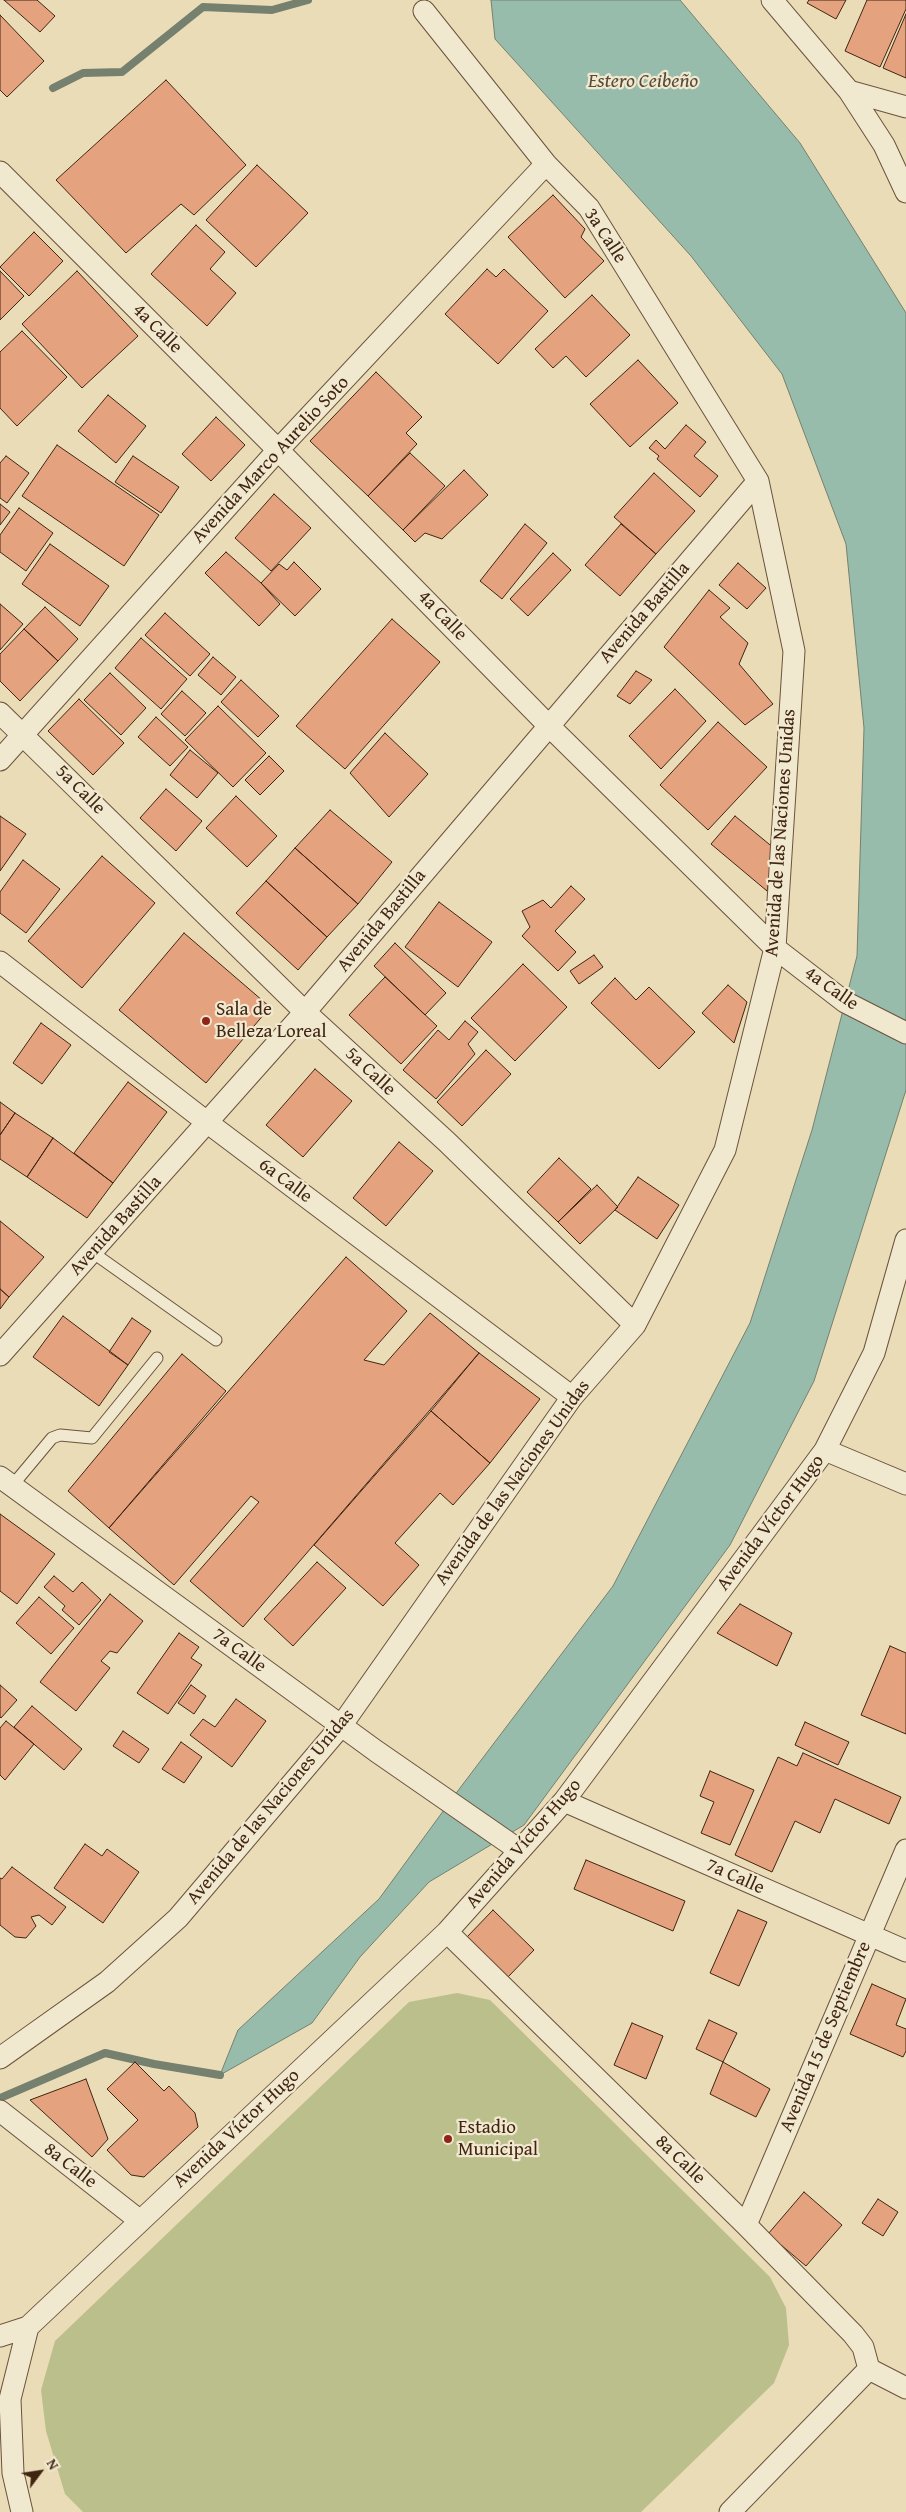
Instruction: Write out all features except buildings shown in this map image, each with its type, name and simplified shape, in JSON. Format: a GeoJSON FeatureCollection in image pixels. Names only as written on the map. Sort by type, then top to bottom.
{"type":"FeatureCollection","features":[{"type":"Feature","properties":{"kind":"street"},"geometry":{"type":"LineString","coordinates":[[773,0],[849,91],[884,145],[906,192]]}},
{"type":"Feature","properties":{"kind":"street","name":"3a Calle"},"geometry":{"type":"LineString","coordinates":[[424,11],[546,164],[589,208],[758,481]]}},
{"type":"Feature","properties":{"kind":"street"},"geometry":{"type":"LineString","coordinates":[[849,91],[906,107]]}},
{"type":"Feature","properties":{"kind":"street","name":"Avenida Marco Aurelio Soto"},"geometry":{"type":"LineString","coordinates":[[0,760],[278,450],[546,164]]}},
{"type":"Feature","properties":{"kind":"street","name":"4a Calle"},"geometry":{"type":"LineString","coordinates":[[0,174],[278,450],[548,725],[775,948],[845,1002],[906,1033]]}},
{"type":"Feature","properties":{"kind":"street","name":"Avenida Bastilla"},"geometry":{"type":"LineString","coordinates":[[0,1355],[305,1012],[758,481]]}},
{"type":"Feature","properties":{"kind":"street","name":"Avenida de las Naciones Unidas"},"geometry":{"type":"LineString","coordinates":[[0,2058],[107,1982],[178,1918],[341,1726],[572,1397],[635,1325],[725,1150],[775,948],[794,650],[758,481]]}},
{"type":"Feature","properties":{"kind":"street","name":"5a Calle"},"geometry":{"type":"LineString","coordinates":[[0,713],[305,1012],[447,1142],[635,1325]]}},
{"type":"Feature","properties":{"kind":"street","name":"6a Calle"},"geometry":{"type":"LineString","coordinates":[[0,962],[208,1123],[572,1397]]}},
{"type":"Feature","properties":{"kind":"street","name":"Avenida Víctor Hugo"},"geometry":{"type":"LineString","coordinates":[[0,2336],[28,2327],[447,1932],[564,1801],[826,1450],[874,1353],[906,1240]]}},
{"type":"Feature","properties":{"kind":"street"},"geometry":{"type":"LineString","coordinates":[[826,1450],[906,1484]]}},
{"type":"Feature","properties":{"kind":"street","name":"7a Calle"},"geometry":{"type":"LineString","coordinates":[[6,1482],[341,1726],[519,1850]]}},
{"type":"Feature","properties":{"kind":"street","name":"7a Calle"},"geometry":{"type":"LineString","coordinates":[[564,1801],[906,1951]]}},
{"type":"Feature","properties":{"kind":"street","name":"Avenida 15 de Septiembre"},"geometry":{"type":"LineString","coordinates":[[746,2225],[906,1850]]}},
{"type":"Feature","properties":{"kind":"street","name":"8a Calle"},"geometry":{"type":"LineString","coordinates":[[447,1932],[746,2225],[853,2334],[863,2347],[869,2369]]}},
{"type":"Feature","properties":{"kind":"street","name":"8a Calle"},"geometry":{"type":"LineString","coordinates":[[0,2111],[140,2220]]}},
{"type":"Feature","properties":{"kind":"street"},"geometry":{"type":"LineString","coordinates":[[22,2512],[13,2473],[10,2399],[28,2327]]}},
{"type":"Feature","properties":{"kind":"street"},"geometry":{"type":"LineString","coordinates":[[730,2512],[869,2369],[906,2388]]}},
{"type":"Feature","properties":{"kind":"lane"},"geometry":{"type":"LineString","coordinates":[[92,1252],[216,1340]]}},
{"type":"Feature","properties":{"kind":"lane"},"geometry":{"type":"LineString","coordinates":[[6,1482],[52,1438],[60,1435],[92,1438],[157,1358]]}},
{"type":"Feature","properties":{"kind":"green space","name":"Estadio Municipal"},"geometry":{"type":"Polygon","coordinates":[[[457,1993],[490,2000],[770,2277],[786,2308],[789,2345],[774,2383],[641,2512],[83,2512],[65,2494],[46,2431],[41,2390],[55,2341],[409,2002],[457,1993]]]}},
{"type":"Feature","properties":{"kind":"water","name":"Estero Ceibeño"},"geometry":{"type":"Polygon","coordinates":[[[491,0],[680,0],[800,143],[906,313],[906,1090],[814,1381],[730,1545],[524,1825],[429,1882],[360,1957],[312,2023],[220,2075],[238,2030],[379,1899],[460,1788],[613,1586],[750,1323],[812,1130],[857,956],[864,728],[846,544],[782,374],[691,256],[495,39],[491,0]]]}},
{"type":"Feature","properties":{"kind":"waterway"},"geometry":{"type":"LineString","coordinates":[[53,88],[83,73],[122,72],[203,7],[272,10],[308,0]]}},
{"type":"Feature","properties":{"kind":"waterway"},"geometry":{"type":"LineString","coordinates":[[0,2098],[105,2053],[154,2064],[220,2075]]}},
{"type":"Feature","properties":{"kind":"place","name":"Sala de Belleza Loreal"},"geometry":{"type":"Point","coordinates":[206,1021]}},
{"type":"Feature","properties":{"kind":"place","name":"Estadio Municipal"},"geometry":{"type":"Point","coordinates":[448,2139]}}]}
